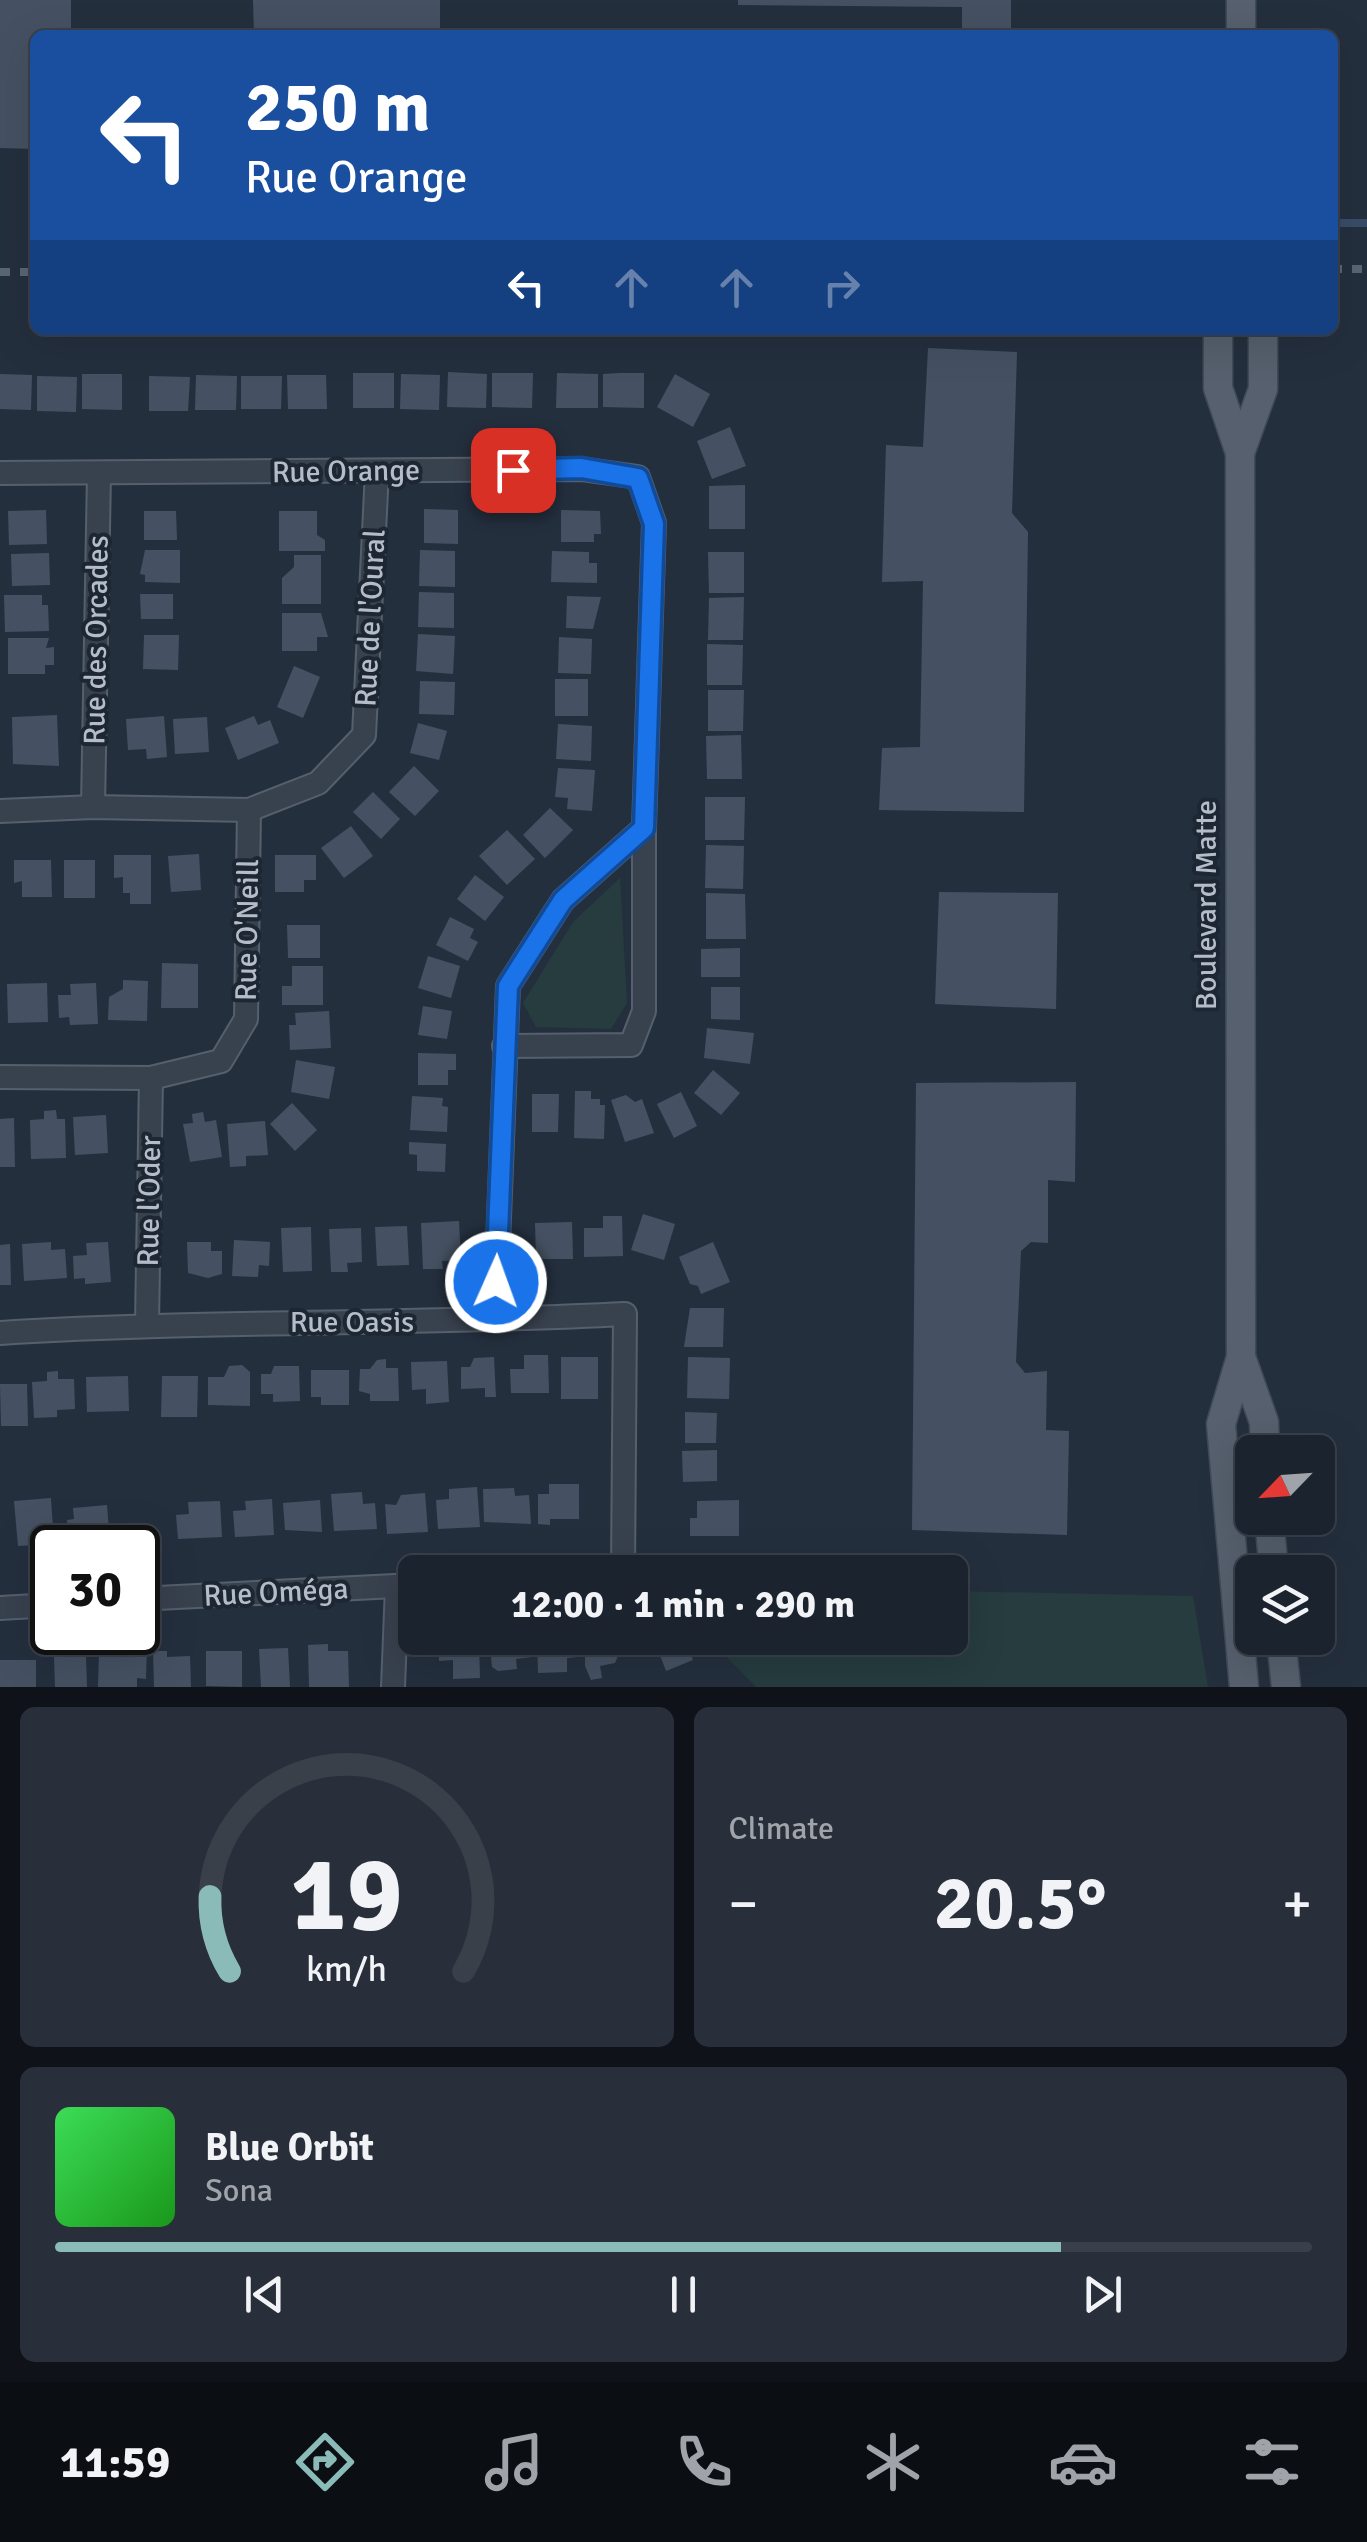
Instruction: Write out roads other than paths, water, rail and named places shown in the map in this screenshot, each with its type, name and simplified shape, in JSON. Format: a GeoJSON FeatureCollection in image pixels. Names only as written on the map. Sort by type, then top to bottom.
{"type":"FeatureCollection","features":[{"type":"Feature","properties":{"kind":"main road"},"geometry":{"type":"LineString","coordinates":[[1241,0],[1241,30]]}},
{"type":"Feature","properties":{"kind":"main road","name":"Boulevard Matte"},"geometry":{"type":"LineString","coordinates":[[1218,335],[1218,388],[1240,453],[1241,1357],[1221,1424],[1244,1687]]}},
{"type":"Feature","properties":{"kind":"main road","name":"Boulevard Matte"},"geometry":{"type":"LineString","coordinates":[[1240,453],[1263,390],[1263,335]]}},
{"type":"Feature","properties":{"kind":"main road","name":"Boulevard Matte"},"geometry":{"type":"LineString","coordinates":[[1241,1357],[1264,1422],[1264,1435]]}},
{"type":"Feature","properties":{"kind":"main road"},"geometry":{"type":"LineString","coordinates":[[1283,1655],[1286,1687]]}},
{"type":"Feature","properties":{"kind":"street","name":"Rue Orange"},"geometry":{"type":"LineString","coordinates":[[0,473],[581,468],[638,478],[654,524],[644,828],[644,1011],[631,1045],[504,1046]]}},
{"type":"Feature","properties":{"kind":"street","name":"Rue de l'Oural"},"geometry":{"type":"LineString","coordinates":[[0,811],[93,807],[249,810],[318,783],[364,735],[377,471]]}},
{"type":"Feature","properties":{"kind":"street","name":"Rue des Orcades"},"geometry":{"type":"LineString","coordinates":[[93,807],[99,473]]}},
{"type":"Feature","properties":{"kind":"street","name":"Rue O'Neill"},"geometry":{"type":"LineString","coordinates":[[0,1078],[151,1078],[220,1060],[246,1019],[249,810]]}},
{"type":"Feature","properties":{"kind":"street"},"geometry":{"type":"LineString","coordinates":[[495,1321],[508,986],[563,900],[644,828]]}},
{"type":"Feature","properties":{"kind":"street","name":"Rue l'Oder"},"geometry":{"type":"LineString","coordinates":[[147,1324],[151,1078]]}},
{"type":"Feature","properties":{"kind":"street","name":"Rue Oasis"},"geometry":{"type":"LineString","coordinates":[[0,1332],[147,1324],[495,1321],[625,1314],[623,1555]]}},
{"type":"Feature","properties":{"kind":"street","name":"Rue Oméga"},"geometry":{"type":"LineString","coordinates":[[160,1598],[398,1586]]}},
{"type":"Feature","properties":{"kind":"street"},"geometry":{"type":"LineString","coordinates":[[0,1608],[30,1606]]}},
{"type":"Feature","properties":{"kind":"street"},"geometry":{"type":"LineString","coordinates":[[393,1687],[398,1648]]}},
{"type":"Feature","properties":{"kind":"waterway"},"geometry":{"type":"LineString","coordinates":[[1338,223],[1367,223]]}},
{"type":"Feature","properties":{"kind":"railway"},"geometry":{"type":"LineString","coordinates":[[1338,269],[1367,269]]}},
{"type":"Feature","properties":{"kind":"railway"},"geometry":{"type":"LineString","coordinates":[[0,272],[30,272]]}}]}
